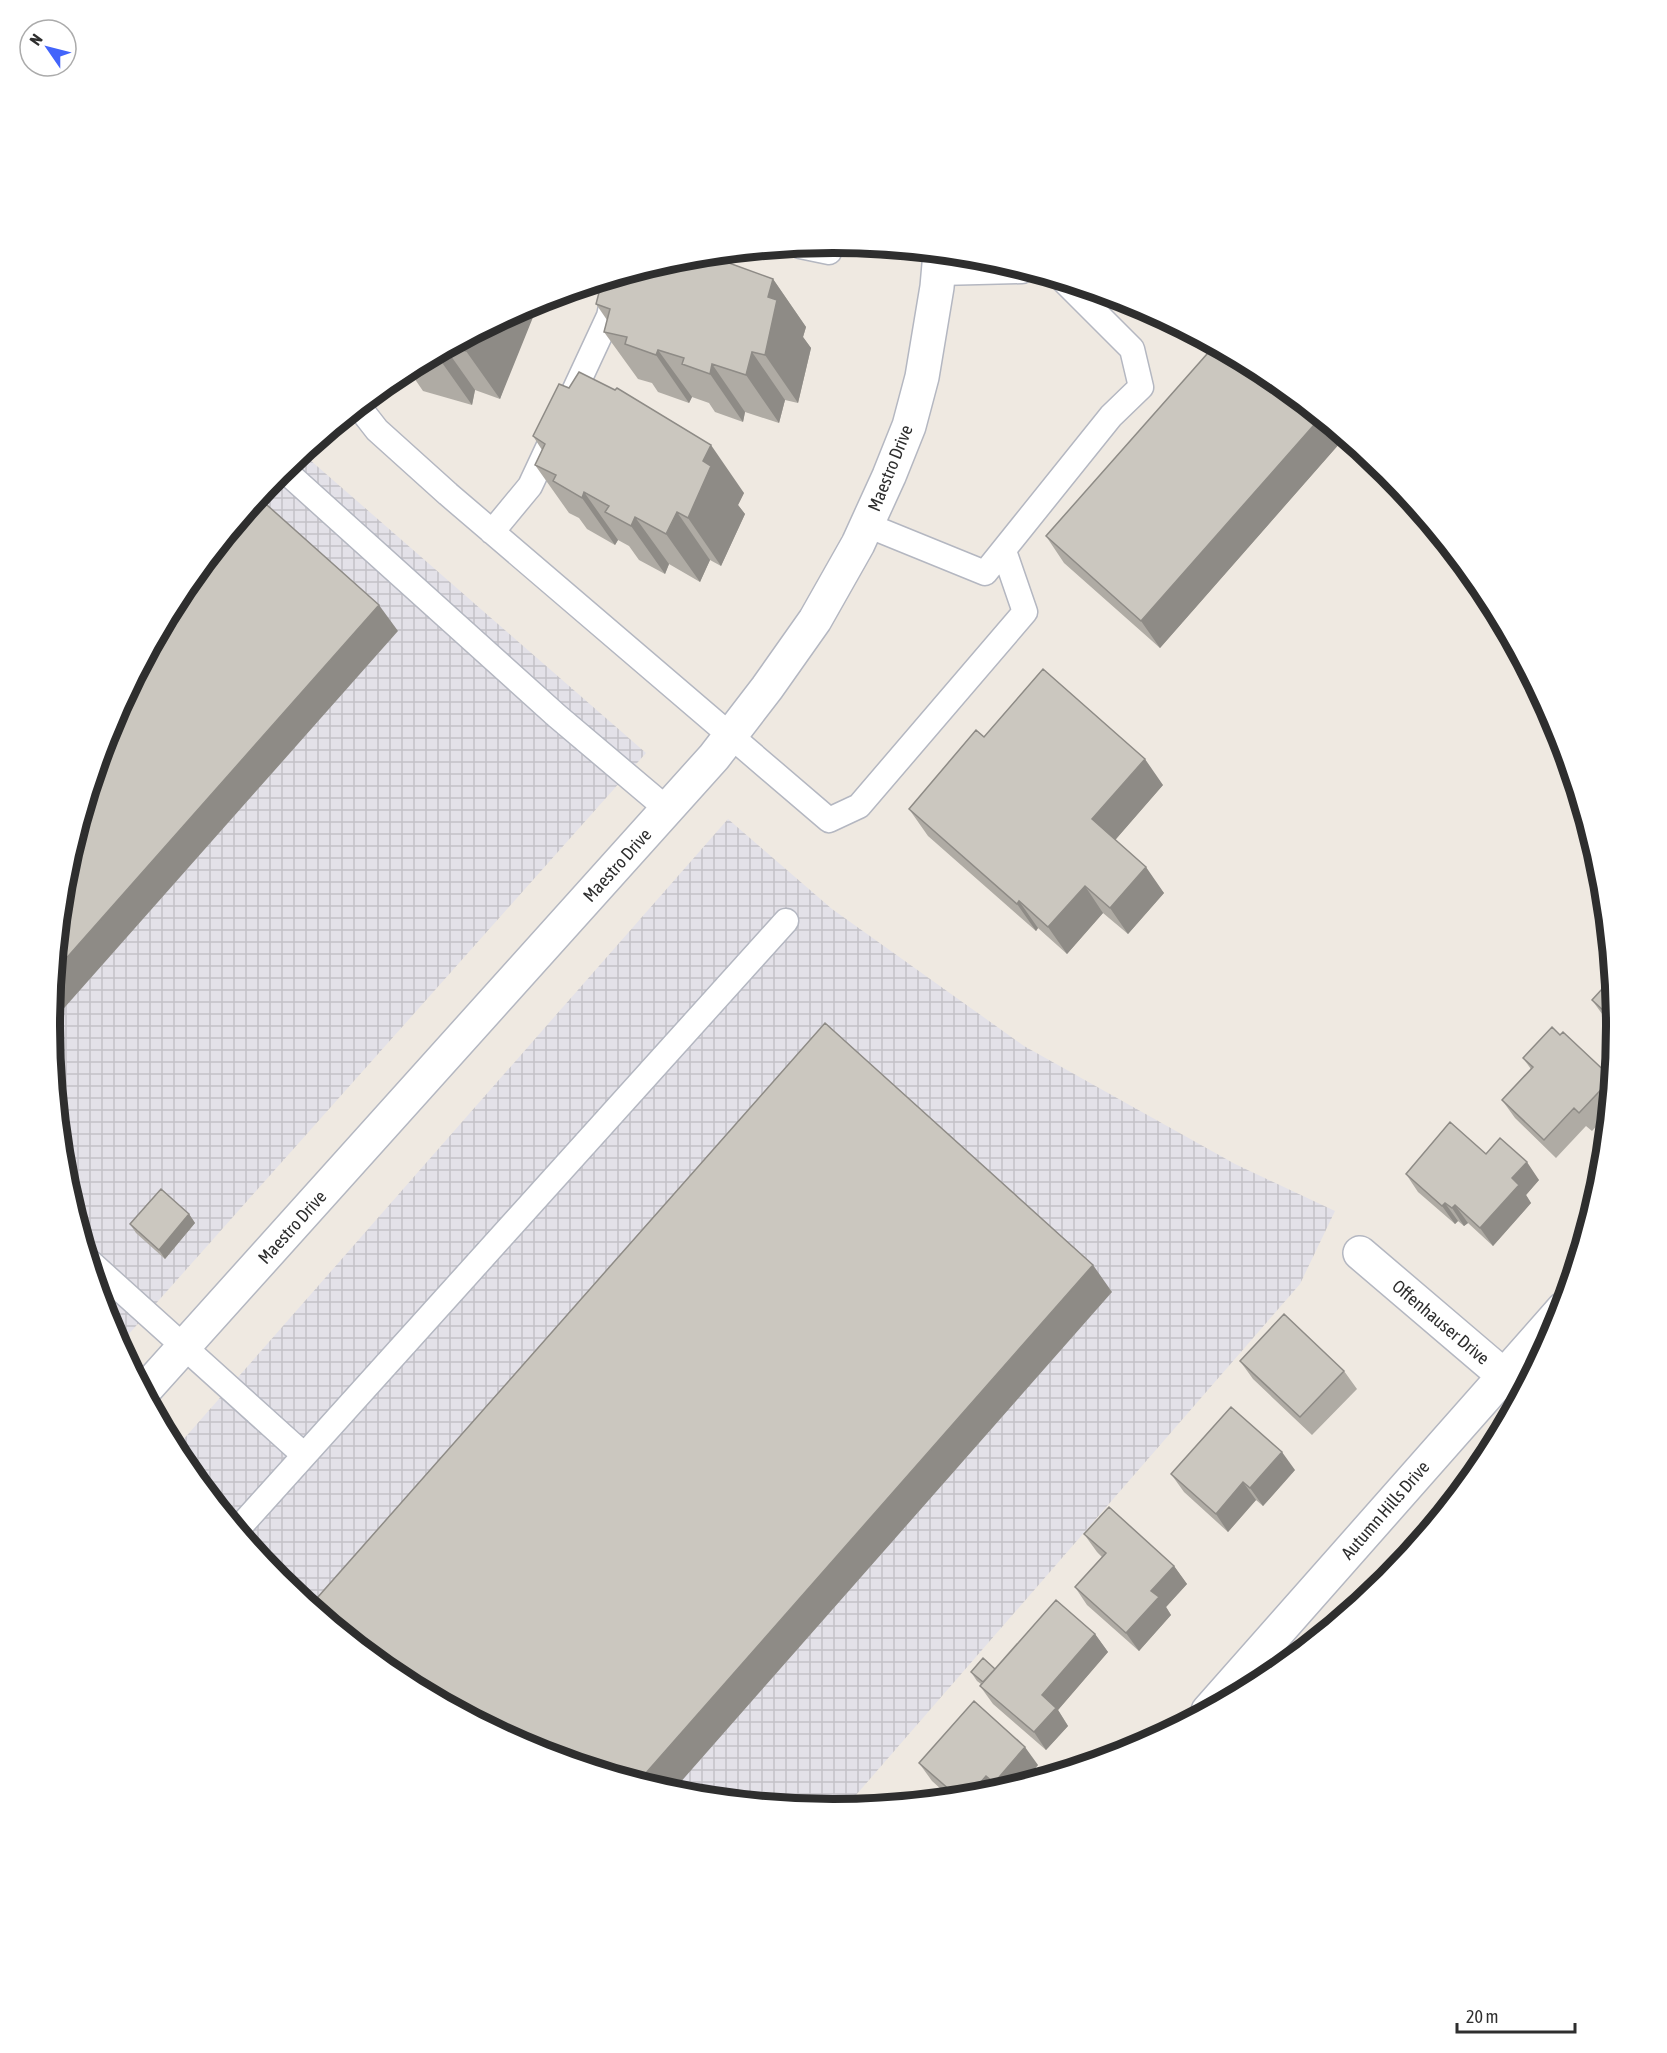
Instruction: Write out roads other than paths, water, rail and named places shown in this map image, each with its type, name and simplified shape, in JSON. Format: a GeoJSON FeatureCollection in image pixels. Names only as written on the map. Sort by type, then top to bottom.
{"type":"FeatureCollection","features":[{"type":"Feature","properties":{"kind":"street","name":"Maestro Drive"},"geometry":{"type":"LineString","coordinates":[[149,1386],[667,809],[767,688],[815,620],[867,525],[909,426],[930,335],[940,263]]}},
{"type":"Feature","properties":{"kind":"street","name":"Offenhauser Drive"},"geometry":{"type":"LineString","coordinates":[[1360,1252],[1514,1384]]}},
{"type":"Feature","properties":{"kind":"street","name":"Autumn Hills Drive"},"geometry":{"type":"LineString","coordinates":[[1225,1693],[1514,1384],[1534,1353]]}},
{"type":"Feature","properties":{"kind":"lane"},"geometry":{"type":"LineString","coordinates":[[940,263],[973,266]]}},
{"type":"Feature","properties":{"kind":"lane"},"geometry":{"type":"LineString","coordinates":[[492,532],[530,486],[609,316],[616,284]]}},
{"type":"Feature","properties":{"kind":"lane"},"geometry":{"type":"LineString","coordinates":[[867,525],[985,573],[1111,416],[1141,387],[1132,349],[1075,292]]}},
{"type":"Feature","properties":{"kind":"lane"},"geometry":{"type":"LineString","coordinates":[[363,413],[377,430],[492,532],[829,820],[860,806],[1025,612],[1004,551]]}},
{"type":"Feature","properties":{"kind":"lane"},"geometry":{"type":"LineString","coordinates":[[291,476],[557,716],[667,809]]}},
{"type":"Feature","properties":{"kind":"lane"},"geometry":{"type":"LineString","coordinates":[[242,1524],[786,921]]}},
{"type":"Feature","properties":{"kind":"lane"},"geometry":{"type":"LineString","coordinates":[[100,1271],[304,1455]]}}]}
